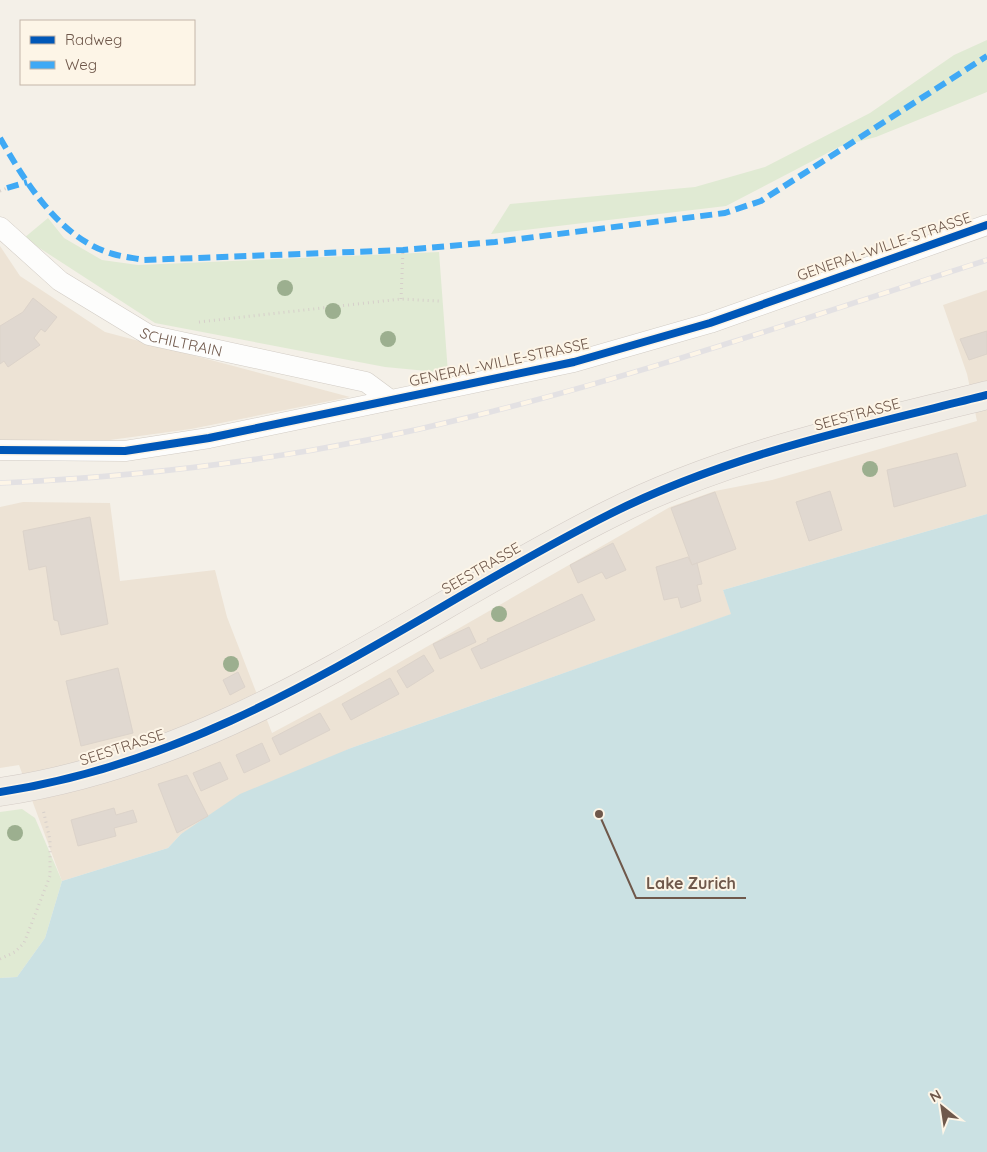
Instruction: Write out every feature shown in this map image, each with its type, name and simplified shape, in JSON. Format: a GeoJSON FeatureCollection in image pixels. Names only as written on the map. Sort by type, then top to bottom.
{"type":"FeatureCollection","features":[{"type":"Feature","properties":{"kind":"main road","name":"SEESTRASSE"},"geometry":{"type":"LineString","coordinates":[[0,792],[85,774],[123,763],[162,750],[234,721],[380,644],[519,561],[611,513],[658,493],[782,449],[987,395]]}},
{"type":"Feature","properties":{"kind":"street","name":"GENERAL-WILLE-STRASSE"},"geometry":{"type":"LineString","coordinates":[[0,450],[125,451],[209,438],[574,362],[710,322],[987,225]]}},
{"type":"Feature","properties":{"kind":"street","name":"SCHILTRAIN"},"geometry":{"type":"LineString","coordinates":[[0,227],[60,282],[149,335],[366,382],[390,399]]}},
{"type":"Feature","properties":{"kind":"path"},"geometry":{"type":"LineString","coordinates":[[0,191],[7,188]]}},
{"type":"Feature","properties":{"kind":"path"},"geometry":{"type":"LineString","coordinates":[[401,299],[403,250]]}},
{"type":"Feature","properties":{"kind":"path"},"geometry":{"type":"LineString","coordinates":[[196,322],[401,299],[439,301]]}},
{"type":"Feature","properties":{"kind":"path"},"geometry":{"type":"LineString","coordinates":[[0,959],[14,952],[24,943],[50,876],[50,840],[42,806]]}},
{"type":"Feature","properties":{"kind":"shaded area"},"geometry":{"type":"Polygon","coordinates":[[[0,246],[20,276],[105,332],[350,397],[191,429],[110,440],[0,440],[0,246]]]}},
{"type":"Feature","properties":{"kind":"shaded area"},"geometry":{"type":"Polygon","coordinates":[[[987,290],[987,514],[723,590],[732,614],[351,748],[181,834],[168,848],[62,881],[19,765],[0,768],[0,507],[23,502],[110,503],[120,581],[215,570],[227,617],[272,733],[341,696],[670,507],[715,491],[772,480],[977,421],[967,374],[943,305],[987,290]]]}},
{"type":"Feature","properties":{"kind":"shaded area"},"geometry":{"type":"Polygon","coordinates":[[[987,514],[987,1152],[0,1152],[0,978],[17,977],[45,938],[62,881],[168,848],[181,834],[240,794],[351,748],[731,614],[723,590],[987,514]]]}},
{"type":"Feature","properties":{"kind":"green space"},"geometry":{"type":"Polygon","coordinates":[[[987,40],[987,92],[876,137],[841,146],[726,206],[491,234],[510,204],[695,187],[765,167],[870,113],[954,55],[987,40]]]}},
{"type":"Feature","properties":{"kind":"green space"},"geometry":{"type":"Polygon","coordinates":[[[48,218],[64,238],[102,260],[138,265],[439,252],[448,373],[385,367],[155,323],[24,238],[48,218]]]}},
{"type":"Feature","properties":{"kind":"green space"},"geometry":{"type":"Polygon","coordinates":[[[22,809],[35,818],[62,881],[45,938],[17,977],[0,978],[0,812],[22,809]]]}},
{"type":"Feature","properties":{"kind":"building"},"geometry":{"type":"Polygon","coordinates":[[[33,298],[57,317],[45,332],[41,329],[34,338],[40,345],[8,367],[4,361],[0,364],[0,326],[23,312],[33,298]]]}},
{"type":"Feature","properties":{"kind":"building"},"geometry":{"type":"Polygon","coordinates":[[[987,331],[987,354],[969,360],[960,339],[987,331]]]}},
{"type":"Feature","properties":{"kind":"building"},"geometry":{"type":"Polygon","coordinates":[[[957,453],[966,486],[894,507],[887,470],[957,453]]]}},
{"type":"Feature","properties":{"kind":"building"},"geometry":{"type":"Polygon","coordinates":[[[830,491],[842,530],[809,541],[796,502],[830,491]]]}},
{"type":"Feature","properties":{"kind":"building"},"geometry":{"type":"Polygon","coordinates":[[[715,492],[736,549],[692,565],[671,508],[715,492]]]}},
{"type":"Feature","properties":{"kind":"building"},"geometry":{"type":"Polygon","coordinates":[[[90,517],[108,624],[61,635],[58,621],[54,620],[46,566],[29,570],[23,531],[90,517]]]}},
{"type":"Feature","properties":{"kind":"building"},"geometry":{"type":"Polygon","coordinates":[[[613,543],[626,570],[606,579],[602,572],[578,583],[570,565],[613,543]]]}},
{"type":"Feature","properties":{"kind":"building"},"geometry":{"type":"Polygon","coordinates":[[[688,557],[692,565],[697,563],[702,584],[697,585],[701,601],[681,608],[678,597],[664,600],[656,567],[688,557]]]}},
{"type":"Feature","properties":{"kind":"building"},"geometry":{"type":"Polygon","coordinates":[[[582,594],[595,620],[481,669],[471,649],[488,641],[487,639],[582,594]]]}},
{"type":"Feature","properties":{"kind":"building"},"geometry":{"type":"Polygon","coordinates":[[[469,627],[476,642],[440,659],[433,644],[469,627]]]}},
{"type":"Feature","properties":{"kind":"building"},"geometry":{"type":"Polygon","coordinates":[[[424,655],[434,671],[407,688],[397,671],[424,655]]]}},
{"type":"Feature","properties":{"kind":"building"},"geometry":{"type":"Polygon","coordinates":[[[118,668],[133,733],[81,746],[66,681],[118,668]]]}},
{"type":"Feature","properties":{"kind":"building"},"geometry":{"type":"Polygon","coordinates":[[[238,672],[245,687],[230,695],[223,680],[238,672]]]}},
{"type":"Feature","properties":{"kind":"building"},"geometry":{"type":"Polygon","coordinates":[[[390,678],[399,694],[351,720],[342,704],[390,678]]]}},
{"type":"Feature","properties":{"kind":"building"},"geometry":{"type":"Polygon","coordinates":[[[320,713],[330,730],[280,755],[272,738],[320,713]]]}},
{"type":"Feature","properties":{"kind":"building"},"geometry":{"type":"Polygon","coordinates":[[[262,743],[270,761],[244,773],[236,755],[262,743]]]}},
{"type":"Feature","properties":{"kind":"building"},"geometry":{"type":"Polygon","coordinates":[[[220,762],[228,779],[201,791],[193,773],[220,762]]]}},
{"type":"Feature","properties":{"kind":"building"},"geometry":{"type":"Polygon","coordinates":[[[187,775],[208,816],[177,833],[158,784],[187,775]]]}},
{"type":"Feature","properties":{"kind":"building"},"geometry":{"type":"Polygon","coordinates":[[[114,808],[116,815],[133,810],[137,822],[114,828],[116,836],[78,846],[71,820],[114,808]]]}},
{"type":"Feature","properties":{"kind":"railway"},"geometry":{"type":"LineString","coordinates":[[0,483],[119,475],[239,462],[416,430],[539,399],[668,362],[987,260]]}},
{"type":"Feature","properties":{"kind":"marked path"},"geometry":{"type":"LineString","coordinates":[[0,138],[33,191],[61,223],[94,247],[113,254],[144,260],[403,250],[495,242],[725,213],[761,201],[987,56]]}},
{"type":"Feature","properties":{"kind":"marked path"},"geometry":{"type":"LineString","coordinates":[[7,188],[27,182]]}},
{"type":"Feature","properties":{"kind":"cycle path"},"geometry":{"type":"LineString","coordinates":[[0,450],[125,451],[209,438],[574,362],[710,323],[987,225]]}},
{"type":"Feature","properties":{"kind":"cycle path"},"geometry":{"type":"LineString","coordinates":[[0,792],[85,774],[165,748],[241,716],[315,679],[533,555],[608,515],[699,475],[794,444],[987,395]]}},
{"type":"Feature","properties":{"kind":"place","name":"Lake Zurich"},"geometry":{"type":"Point","coordinates":[599,814]}}]}
